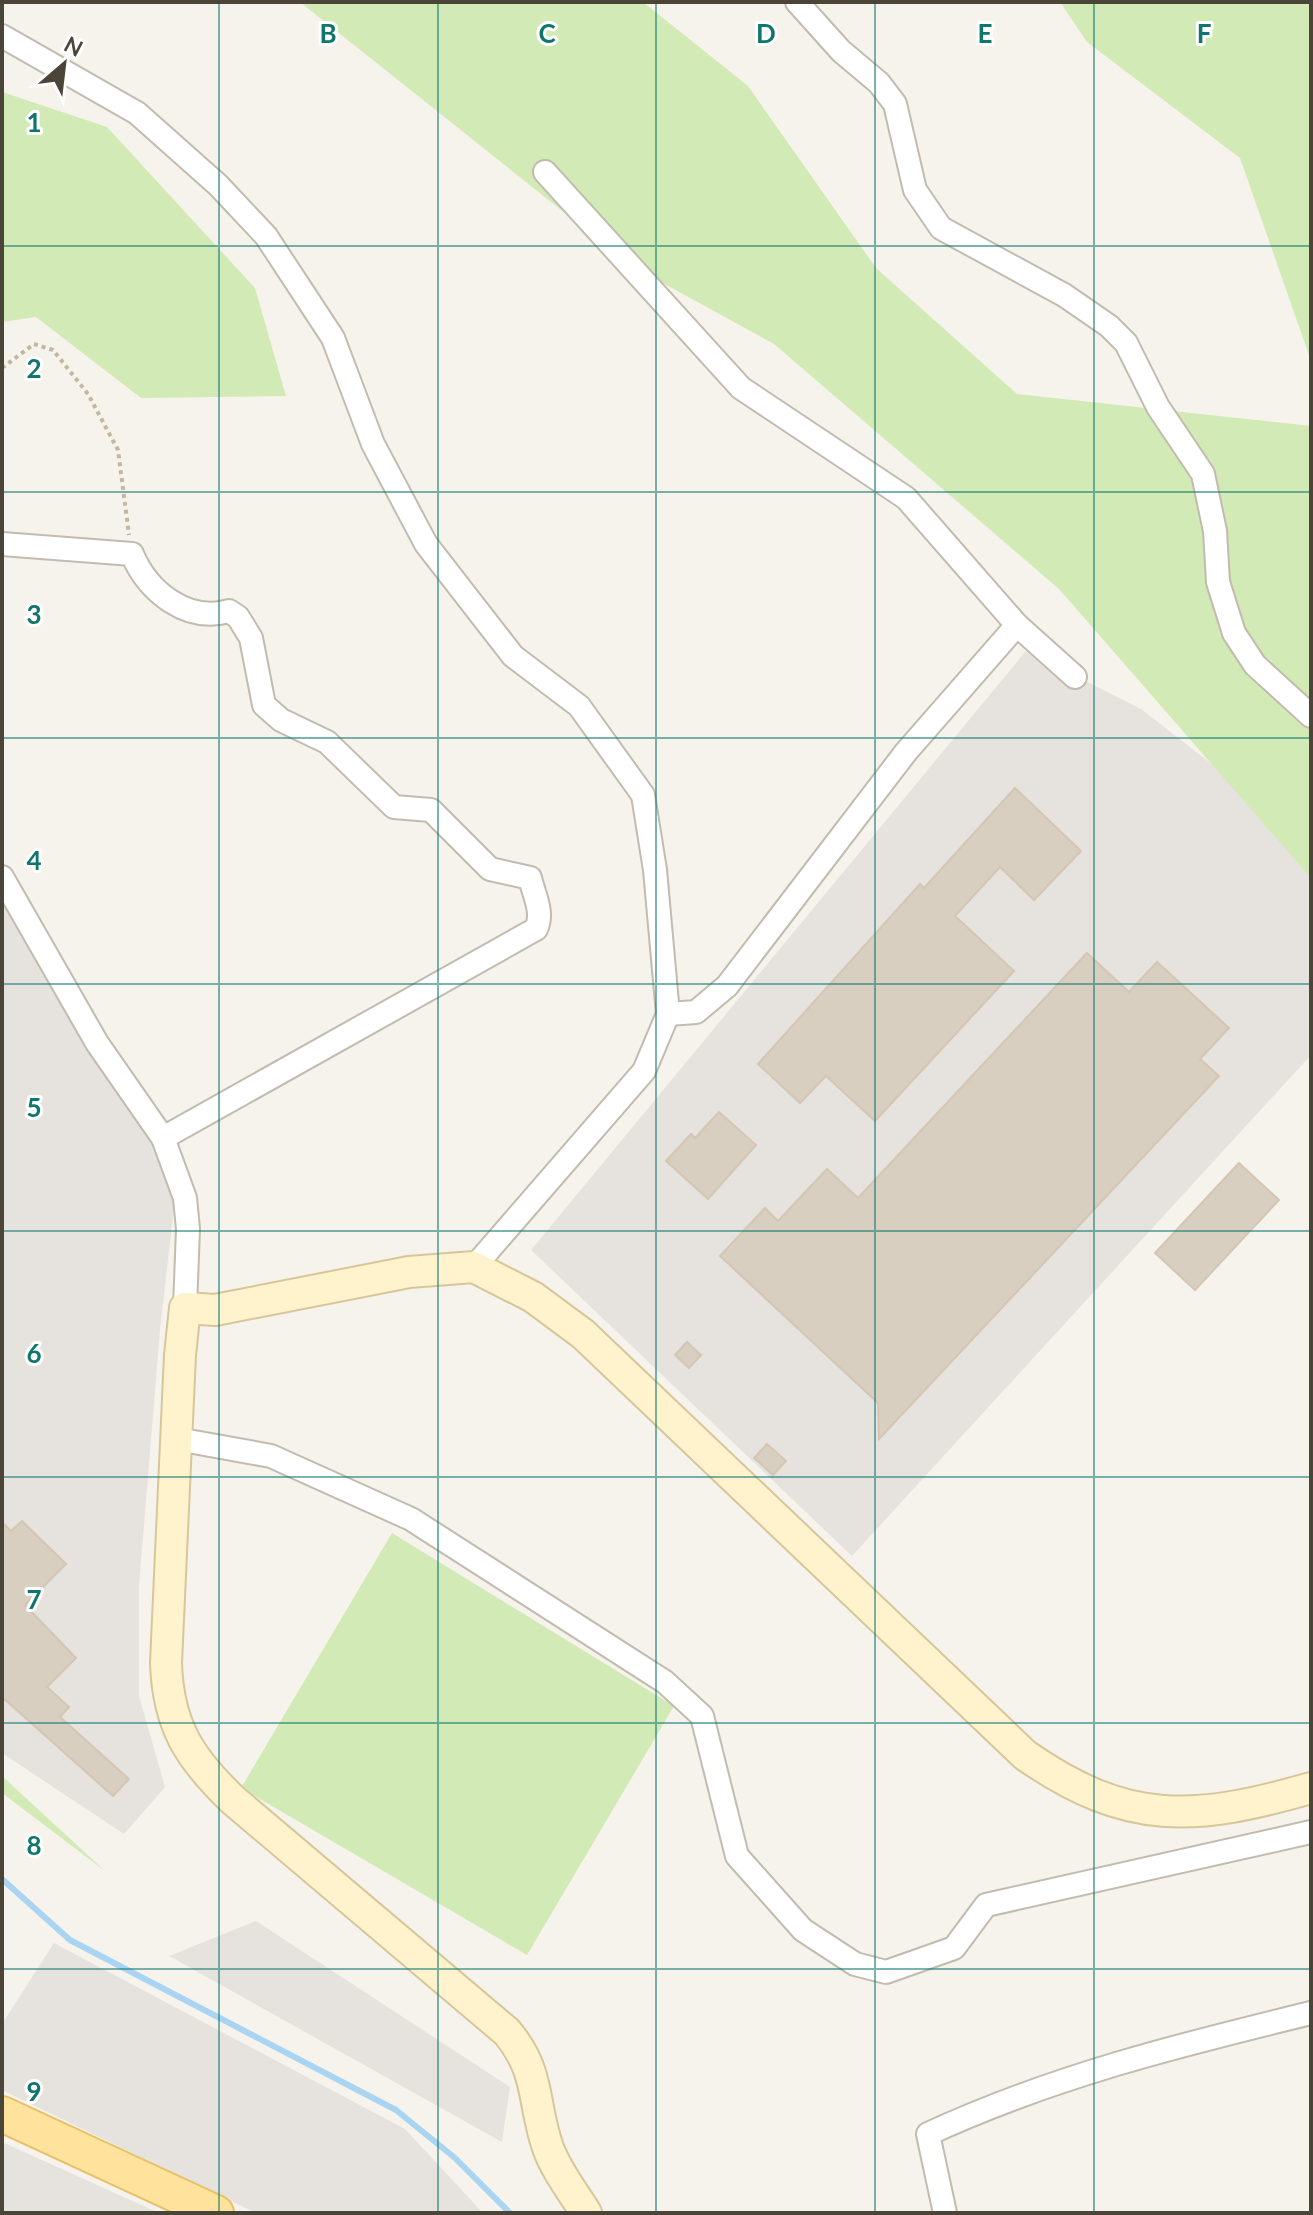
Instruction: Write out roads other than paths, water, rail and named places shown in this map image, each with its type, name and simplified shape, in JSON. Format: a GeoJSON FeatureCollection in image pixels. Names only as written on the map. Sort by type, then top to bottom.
{"type":"FeatureCollection","features":[{"type":"Feature","properties":{"kind":"main road"},"geometry":{"type":"LineString","coordinates":[[2,2114],[216,2213]]}},
{"type":"Feature","properties":{"kind":"street"},"geometry":{"type":"LineString","coordinates":[[797,2],[841,51],[879,83],[895,104],[915,190],[941,228],[1064,295],[1109,326],[1126,343],[1158,407],[1203,474],[1215,531],[1218,582],[1234,633],[1255,665],[1311,716]]}},
{"type":"Feature","properties":{"kind":"street"},"geometry":{"type":"LineString","coordinates":[[2,36],[137,113],[218,185],[266,236],[333,338],[373,444],[426,544],[513,656],[579,706],[643,795],[655,870],[668,1014],[644,1071],[474,1267]]}},
{"type":"Feature","properties":{"kind":"street"},"geometry":{"type":"LineString","coordinates":[[545,172],[741,388],[906,498],[1017,625],[1075,677]]}},
{"type":"Feature","properties":{"kind":"street"},"geometry":{"type":"LineString","coordinates":[[2,544],[132,554],[141,575],[187,611],[208,617],[229,611],[238,617],[251,638],[264,705],[281,720],[327,742],[394,807],[431,810],[490,869],[530,878],[541,919],[536,929],[429,992],[163,1138]]}},
{"type":"Feature","properties":{"kind":"street"},"geometry":{"type":"LineString","coordinates":[[668,1014],[696,1012],[727,986],[906,752],[1017,625]]}},
{"type":"Feature","properties":{"kind":"street"},"geometry":{"type":"LineString","coordinates":[[2,877],[97,1043],[163,1138],[185,1198],[188,1229],[167,1695],[191,1753],[207,1775],[284,1846],[507,2032],[524,2053],[532,2072],[549,2151],[586,2213]]}},
{"type":"Feature","properties":{"kind":"street"},"geometry":{"type":"LineString","coordinates":[[185,1308],[215,1310],[409,1272],[474,1267],[533,1297],[583,1334],[1025,1755],[1054,1775],[1123,1806],[1156,1813],[1238,1806],[1311,1788]]}},
{"type":"Feature","properties":{"kind":"street"},"geometry":{"type":"LineString","coordinates":[[177,1439],[271,1456],[411,1519],[665,1682],[702,1716],[737,1856],[803,1930],[855,1964],[886,1972],[954,1948],[986,1905],[1311,1832]]}},
{"type":"Feature","properties":{"kind":"street"},"geometry":{"type":"LineString","coordinates":[[945,2213],[928,2134],[1002,2100],[1129,2058],[1311,2013]]}},
{"type":"Feature","properties":{"kind":"waterway"},"geometry":{"type":"LineString","coordinates":[[2,1879],[70,1940],[396,2110],[455,2158],[510,2213]]}}]}
